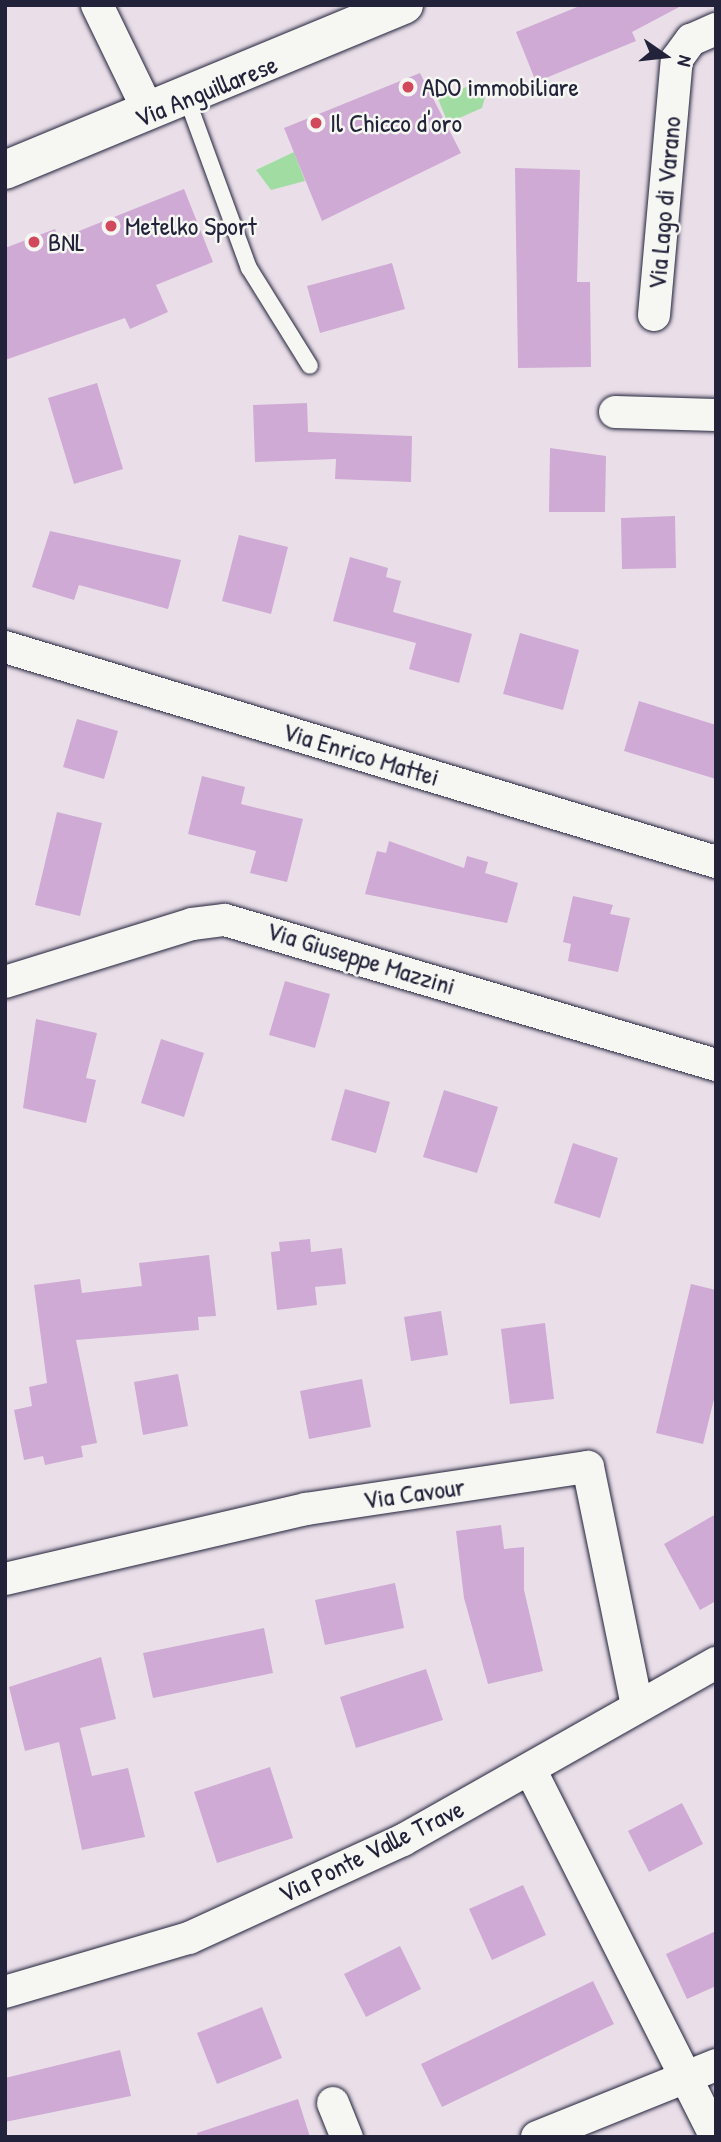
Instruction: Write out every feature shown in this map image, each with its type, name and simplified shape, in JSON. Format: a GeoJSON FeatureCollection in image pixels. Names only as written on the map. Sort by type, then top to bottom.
{"type":"FeatureCollection","features":[{"type":"Feature","properties":{"kind":"main road","name":"Via Anguillarese"},"geometry":{"type":"LineString","coordinates":[[5,170],[187,99],[404,5]]}},
{"type":"Feature","properties":{"kind":"street"},"geometry":{"type":"LineString","coordinates":[[97,5],[149,112]]}},
{"type":"Feature","properties":{"kind":"street","name":"Via Lago di Varano"},"geometry":{"type":"LineString","coordinates":[[654,315],[677,59],[691,40],[716,29]]}},
{"type":"Feature","properties":{"kind":"street"},"geometry":{"type":"LineString","coordinates":[[615,412],[716,415]]}},
{"type":"Feature","properties":{"kind":"street","name":"Via Enrico Mattei"},"geometry":{"type":"LineString","coordinates":[[5,647],[716,862]]}},
{"type":"Feature","properties":{"kind":"street","name":"Via Giuseppe Mazzini"},"geometry":{"type":"LineString","coordinates":[[5,982],[192,924],[225,920],[716,1065]]}},
{"type":"Feature","properties":{"kind":"street","name":"Via Cavour"},"geometry":{"type":"LineString","coordinates":[[5,1579],[306,1509],[588,1467],[637,1705]]}},
{"type":"Feature","properties":{"kind":"street","name":"Via Ponte Valle Trave"},"geometry":{"type":"LineString","coordinates":[[5,1992],[189,1938],[403,1840],[637,1705],[716,1663]]}},
{"type":"Feature","properties":{"kind":"street"},"geometry":{"type":"LineString","coordinates":[[530,1769],[716,2137]]}},
{"type":"Feature","properties":{"kind":"street"},"geometry":{"type":"LineString","coordinates":[[537,2137],[685,2080],[716,2065]]}},
{"type":"Feature","properties":{"kind":"street"},"geometry":{"type":"LineString","coordinates":[[333,2103],[347,2137]]}},
{"type":"Feature","properties":{"kind":"lane"},"geometry":{"type":"LineString","coordinates":[[187,99],[249,268],[310,366]]}},
{"type":"Feature","properties":{"kind":"green space"},"geometry":{"type":"Polygon","coordinates":[[[480,81],[486,94],[482,108],[448,123],[438,99],[480,81]]]}},
{"type":"Feature","properties":{"kind":"green space"},"geometry":{"type":"Polygon","coordinates":[[[294,152],[305,181],[271,190],[256,170],[294,152]]]}},
{"type":"Feature","properties":{"kind":"building"},"geometry":{"type":"Polygon","coordinates":[[[582,5],[683,5],[632,32],[636,41],[536,82],[516,32],[582,5]]]}},
{"type":"Feature","properties":{"kind":"building"},"geometry":{"type":"Polygon","coordinates":[[[420,73],[461,153],[322,221],[284,128],[420,73]]]}},
{"type":"Feature","properties":{"kind":"building"},"geometry":{"type":"Polygon","coordinates":[[[515,168],[580,170],[577,282],[590,282],[591,367],[518,368],[515,168]]]}},
{"type":"Feature","properties":{"kind":"building"},"geometry":{"type":"Polygon","coordinates":[[[184,189],[213,262],[156,285],[168,312],[130,329],[125,318],[5,360],[5,248],[55,229],[59,239],[184,189]]]}},
{"type":"Feature","properties":{"kind":"building"},"geometry":{"type":"Polygon","coordinates":[[[392,263],[405,309],[320,333],[307,286],[392,263]]]}},
{"type":"Feature","properties":{"kind":"building"},"geometry":{"type":"Polygon","coordinates":[[[97,383],[123,469],[74,484],[48,398],[97,383]]]}},
{"type":"Feature","properties":{"kind":"building"},"geometry":{"type":"Polygon","coordinates":[[[307,403],[308,432],[412,436],[411,482],[335,479],[336,459],[255,462],[253,405],[307,403]]]}},
{"type":"Feature","properties":{"kind":"building"},"geometry":{"type":"Polygon","coordinates":[[[550,448],[606,456],[605,512],[549,512],[550,448]]]}},
{"type":"Feature","properties":{"kind":"building"},"geometry":{"type":"Polygon","coordinates":[[[675,516],[676,568],[622,569],[621,518],[675,516]]]}},
{"type":"Feature","properties":{"kind":"building"},"geometry":{"type":"Polygon","coordinates":[[[50,531],[181,560],[168,609],[79,585],[74,600],[32,587],[50,531]]]}},
{"type":"Feature","properties":{"kind":"building"},"geometry":{"type":"Polygon","coordinates":[[[239,535],[288,547],[271,614],[222,601],[239,535]]]}},
{"type":"Feature","properties":{"kind":"building"},"geometry":{"type":"Polygon","coordinates":[[[350,557],[388,568],[386,577],[401,581],[393,612],[472,634],[459,683],[409,669],[416,643],[333,621],[350,557]]]}},
{"type":"Feature","properties":{"kind":"building"},"geometry":{"type":"Polygon","coordinates":[[[520,633],[579,650],[563,710],[503,694],[520,633]]]}},
{"type":"Feature","properties":{"kind":"building"},"geometry":{"type":"Polygon","coordinates":[[[639,701],[716,725],[716,779],[624,751],[639,701]]]}},
{"type":"Feature","properties":{"kind":"building"},"geometry":{"type":"Polygon","coordinates":[[[77,719],[118,731],[104,779],[63,767],[77,719]]]}},
{"type":"Feature","properties":{"kind":"building"},"geometry":{"type":"Polygon","coordinates":[[[202,776],[245,787],[241,804],[303,819],[287,882],[250,873],[256,851],[188,834],[202,776]]]}},
{"type":"Feature","properties":{"kind":"building"},"geometry":{"type":"Polygon","coordinates":[[[57,812],[102,823],[80,916],[35,905],[57,812]]]}},
{"type":"Feature","properties":{"kind":"building"},"geometry":{"type":"Polygon","coordinates":[[[389,841],[464,868],[467,856],[488,862],[485,873],[518,883],[507,923],[365,894],[377,851],[386,853],[389,841]]]}},
{"type":"Feature","properties":{"kind":"building"},"geometry":{"type":"Polygon","coordinates":[[[573,896],[613,905],[610,914],[630,918],[618,972],[568,961],[571,944],[563,942],[573,896]]]}},
{"type":"Feature","properties":{"kind":"building"},"geometry":{"type":"Polygon","coordinates":[[[285,981],[330,994],[315,1048],[269,1035],[285,981]]]}},
{"type":"Feature","properties":{"kind":"building"},"geometry":{"type":"Polygon","coordinates":[[[36,1019],[97,1033],[86,1078],[96,1080],[86,1123],[23,1108],[36,1019]]]}},
{"type":"Feature","properties":{"kind":"building"},"geometry":{"type":"Polygon","coordinates":[[[161,1039],[204,1053],[184,1117],[141,1103],[161,1039]]]}},
{"type":"Feature","properties":{"kind":"building"},"geometry":{"type":"Polygon","coordinates":[[[345,1089],[390,1102],[376,1153],[331,1140],[345,1089]]]}},
{"type":"Feature","properties":{"kind":"building"},"geometry":{"type":"Polygon","coordinates":[[[444,1090],[498,1107],[477,1173],[423,1157],[444,1090]]]}},
{"type":"Feature","properties":{"kind":"building"},"geometry":{"type":"Polygon","coordinates":[[[573,1143],[618,1158],[600,1218],[554,1203],[573,1143]]]}},
{"type":"Feature","properties":{"kind":"building"},"geometry":{"type":"Polygon","coordinates":[[[310,1239],[311,1252],[342,1248],[346,1284],[315,1287],[317,1305],[277,1310],[271,1252],[280,1251],[279,1242],[310,1239]]]}},
{"type":"Feature","properties":{"kind":"building"},"geometry":{"type":"Polygon","coordinates":[[[209,1255],[216,1316],[198,1317],[199,1330],[76,1340],[97,1443],[81,1446],[83,1457],[45,1465],[43,1456],[24,1460],[14,1410],[32,1406],[29,1387],[47,1383],[34,1285],[80,1279],[82,1293],[142,1286],[139,1263],[209,1255]]]}},
{"type":"Feature","properties":{"kind":"building"},"geometry":{"type":"Polygon","coordinates":[[[691,1284],[716,1290],[716,1391],[703,1444],[656,1433],[691,1284]]]}},
{"type":"Feature","properties":{"kind":"building"},"geometry":{"type":"Polygon","coordinates":[[[441,1311],[448,1355],[411,1361],[404,1317],[441,1311]]]}},
{"type":"Feature","properties":{"kind":"building"},"geometry":{"type":"Polygon","coordinates":[[[545,1323],[554,1399],[510,1404],[501,1329],[545,1323]]]}},
{"type":"Feature","properties":{"kind":"building"},"geometry":{"type":"Polygon","coordinates":[[[178,1374],[188,1426],[143,1435],[134,1382],[178,1374]]]}},
{"type":"Feature","properties":{"kind":"building"},"geometry":{"type":"Polygon","coordinates":[[[362,1379],[371,1427],[309,1439],[300,1391],[362,1379]]]}},
{"type":"Feature","properties":{"kind":"building"},"geometry":{"type":"Polygon","coordinates":[[[716,1514],[716,1601],[700,1610],[664,1544],[716,1514]]]}},
{"type":"Feature","properties":{"kind":"building"},"geometry":{"type":"Polygon","coordinates":[[[501,1525],[504,1549],[524,1547],[524,1590],[543,1671],[488,1684],[464,1598],[456,1531],[501,1525]]]}},
{"type":"Feature","properties":{"kind":"building"},"geometry":{"type":"Polygon","coordinates":[[[395,1583],[404,1628],[325,1645],[315,1600],[395,1583]]]}},
{"type":"Feature","properties":{"kind":"building"},"geometry":{"type":"Polygon","coordinates":[[[264,1628],[273,1673],[153,1698],[143,1653],[264,1628]]]}},
{"type":"Feature","properties":{"kind":"building"},"geometry":{"type":"Polygon","coordinates":[[[101,1657],[116,1719],[80,1728],[92,1776],[128,1768],[145,1837],[82,1850],[59,1742],[25,1751],[9,1687],[101,1657]]]}},
{"type":"Feature","properties":{"kind":"building"},"geometry":{"type":"Polygon","coordinates":[[[426,1669],[443,1720],[356,1748],[340,1697],[426,1669]]]}},
{"type":"Feature","properties":{"kind":"building"},"geometry":{"type":"Polygon","coordinates":[[[270,1767],[293,1838],[217,1863],[194,1792],[270,1767]]]}},
{"type":"Feature","properties":{"kind":"building"},"geometry":{"type":"Polygon","coordinates":[[[682,1803],[703,1844],[649,1872],[628,1831],[682,1803]]]}},
{"type":"Feature","properties":{"kind":"building"},"geometry":{"type":"Polygon","coordinates":[[[523,1885],[546,1935],[492,1960],[469,1909],[523,1885]]]}},
{"type":"Feature","properties":{"kind":"building"},"geometry":{"type":"Polygon","coordinates":[[[716,1931],[716,1986],[687,1999],[666,1954],[716,1931]]]}},
{"type":"Feature","properties":{"kind":"building"},"geometry":{"type":"Polygon","coordinates":[[[400,1946],[421,1989],[366,2017],[344,1974],[400,1946]]]}},
{"type":"Feature","properties":{"kind":"building"},"geometry":{"type":"Polygon","coordinates":[[[593,1981],[614,2024],[442,2107],[421,2064],[593,1981]]]}},
{"type":"Feature","properties":{"kind":"building"},"geometry":{"type":"Polygon","coordinates":[[[262,2007],[282,2058],[217,2084],[197,2033],[262,2007]]]}},
{"type":"Feature","properties":{"kind":"building"},"geometry":{"type":"Polygon","coordinates":[[[120,2050],[131,2096],[5,2122],[5,2078],[120,2050]]]}},
{"type":"Feature","properties":{"kind":"building"},"geometry":{"type":"Polygon","coordinates":[[[298,2099],[310,2137],[198,2137],[197,2133],[298,2099]]]}},
{"type":"Feature","properties":{"kind":"place","name":"ADO immobiliare"},"geometry":{"type":"Point","coordinates":[408,87]}},
{"type":"Feature","properties":{"kind":"place","name":"Il Chicco d'oro"},"geometry":{"type":"Point","coordinates":[316,123]}},
{"type":"Feature","properties":{"kind":"place","name":"Metelko Sport"},"geometry":{"type":"Point","coordinates":[111,226]}},
{"type":"Feature","properties":{"kind":"place","name":"BNL"},"geometry":{"type":"Point","coordinates":[34,242]}}]}
